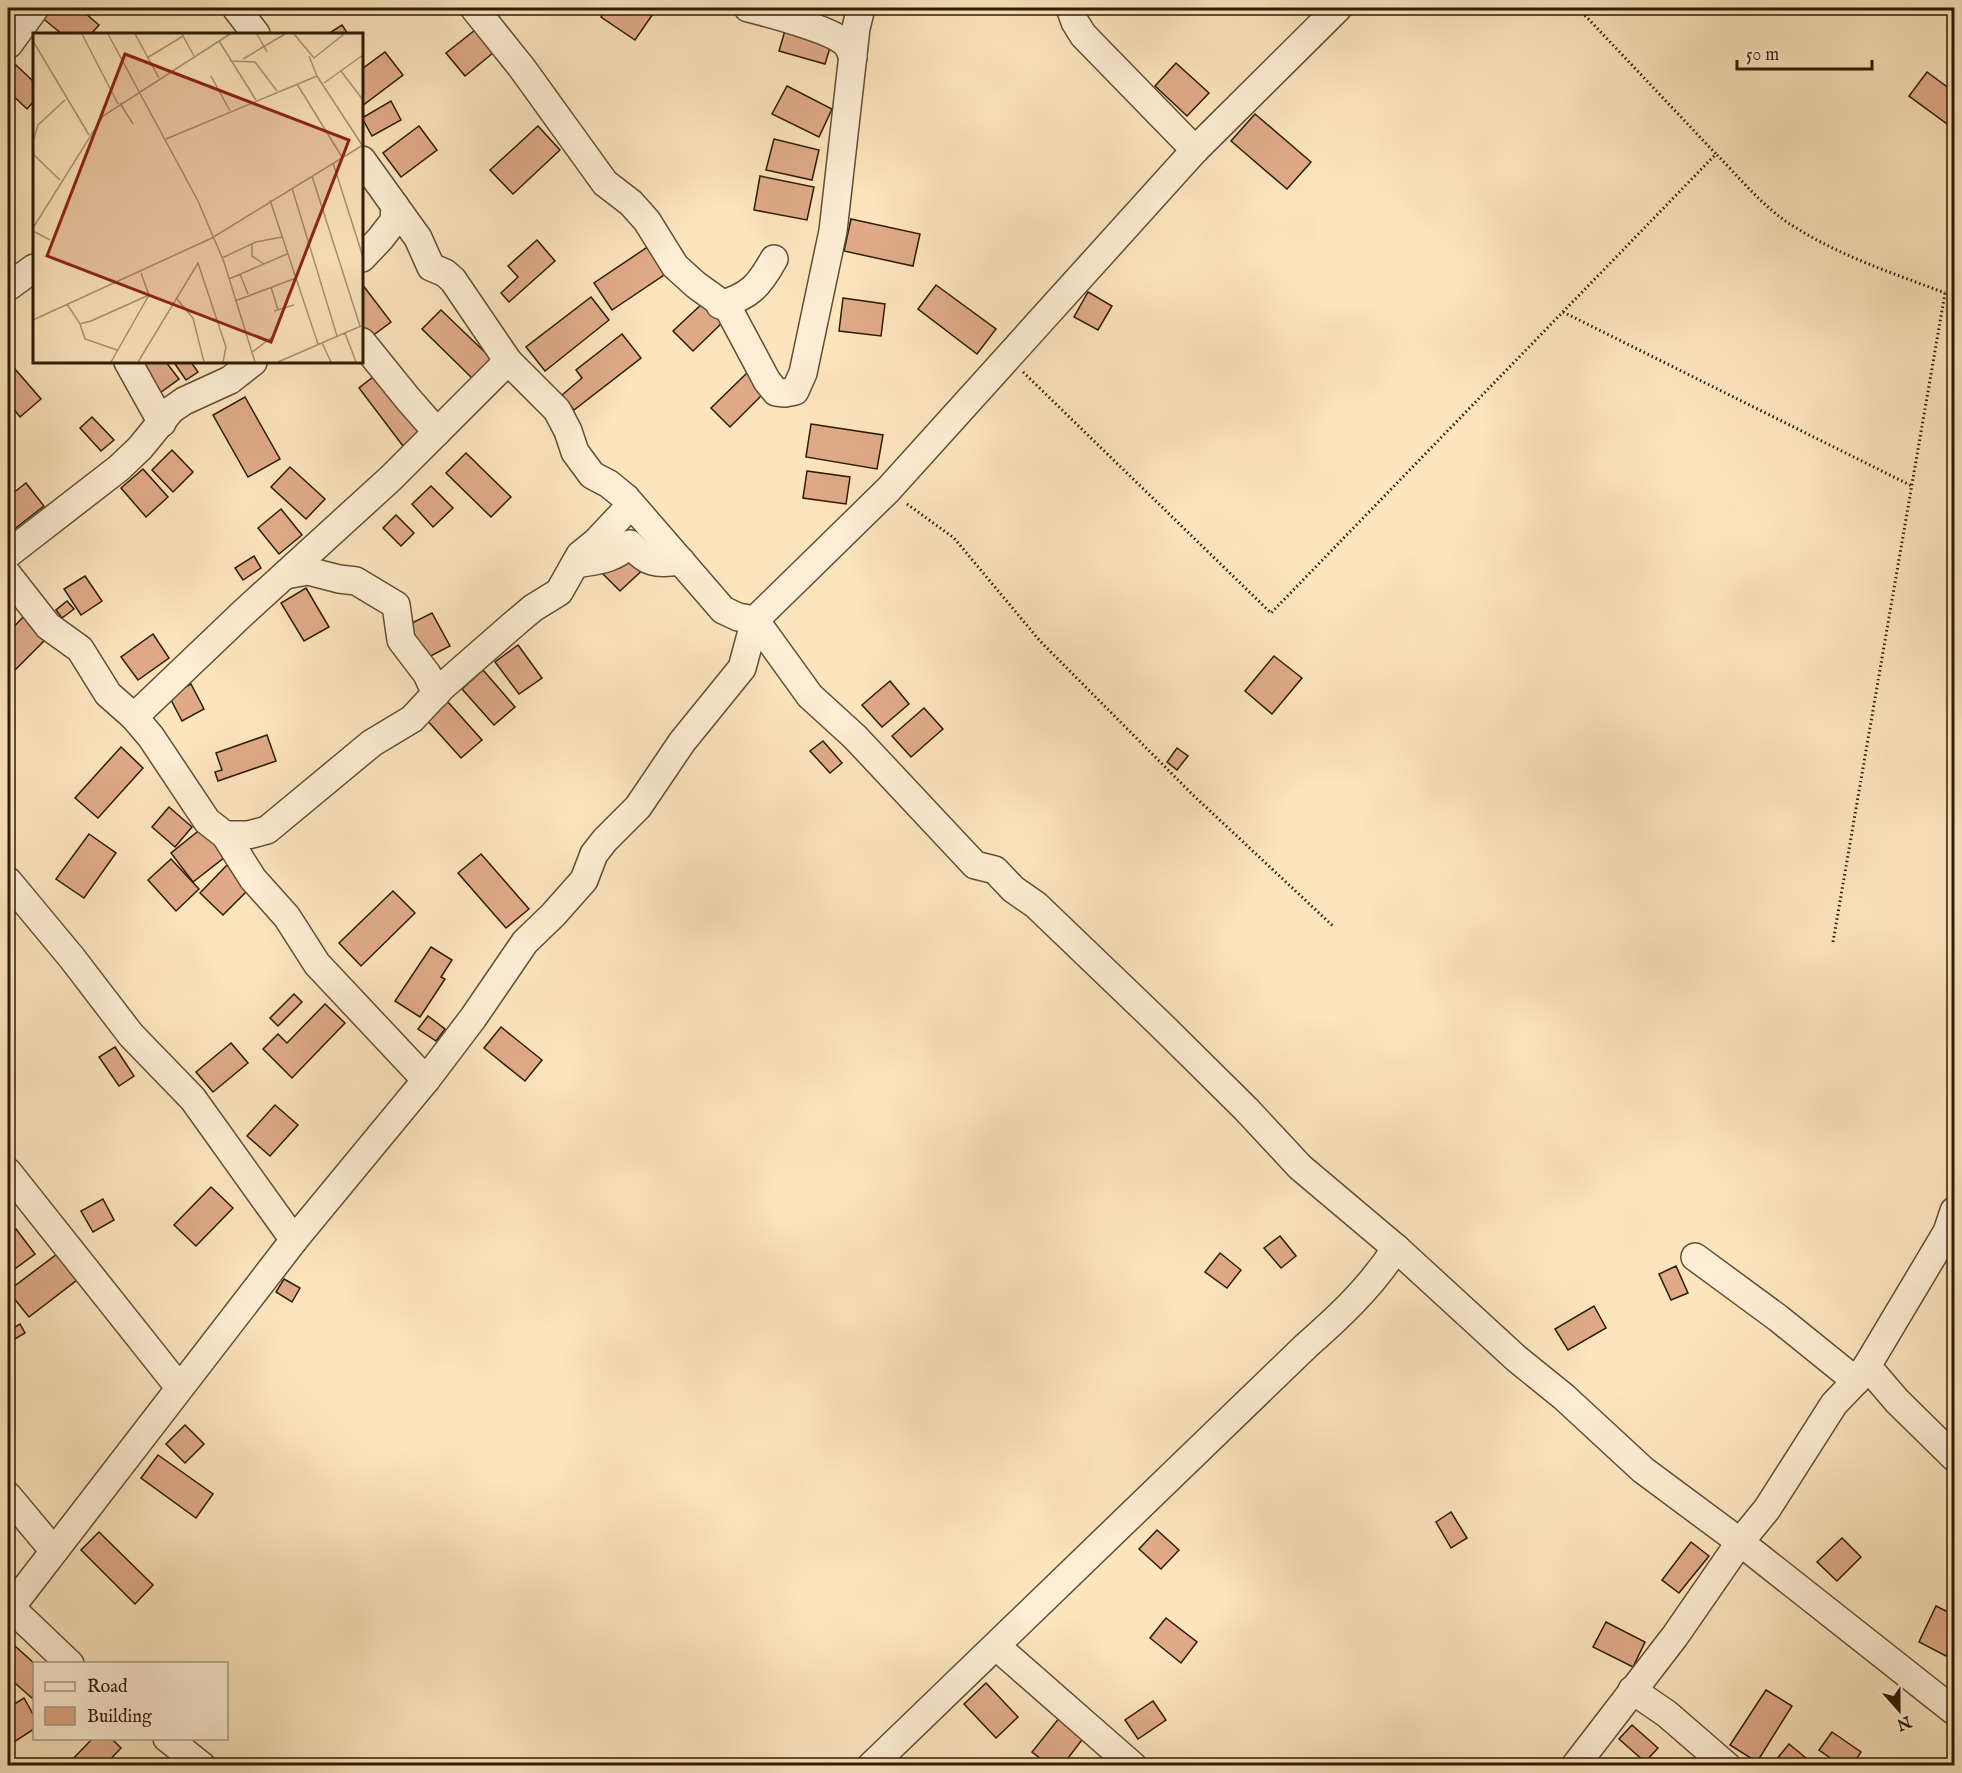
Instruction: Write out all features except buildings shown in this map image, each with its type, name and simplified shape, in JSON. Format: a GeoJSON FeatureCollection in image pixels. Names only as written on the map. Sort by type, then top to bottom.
{"type":"FeatureCollection","features":[{"type":"Feature","properties":{"kind":"street"},"geometry":{"type":"LineString","coordinates":[[9,44],[35,8]]}},
{"type":"Feature","properties":{"kind":"street"},"geometry":{"type":"LineString","coordinates":[[474,8],[522,68],[604,183],[631,203],[647,221],[675,266],[720,304],[728,308],[767,381],[776,392],[785,393],[795,391],[803,373],[833,231],[856,28],[861,8]]}},
{"type":"Feature","properties":{"kind":"street"},"geometry":{"type":"LineString","coordinates":[[748,8],[802,23],[831,36],[845,43],[853,57]]}},
{"type":"Feature","properties":{"kind":"street"},"geometry":{"type":"LineString","coordinates":[[1070,8],[1075,22],[1088,41],[1196,150]]}},
{"type":"Feature","properties":{"kind":"street"},"geometry":{"type":"LineString","coordinates":[[8,1611],[294,1240],[426,1080],[473,1018],[525,942],[584,880],[594,854],[604,840],[638,807],[682,742],[742,668],[755,620],[888,490],[1196,150],[1338,8]]}},
{"type":"Feature","properties":{"kind":"street"},"geometry":{"type":"LineString","coordinates":[[363,161],[418,238],[431,267],[445,273],[453,280],[508,361],[557,410],[568,431],[575,452],[592,475],[609,484],[626,498],[723,610],[738,617],[755,620],[810,696],[855,737],[975,864],[995,870],[1013,889],[1036,905],[1175,1038],[1300,1167],[1396,1248],[1643,1470],[1740,1542],[1954,1711]]}},
{"type":"Feature","properties":{"kind":"street"},"geometry":{"type":"LineString","coordinates":[[363,257],[394,221],[395,206]]}},
{"type":"Feature","properties":{"kind":"street"},"geometry":{"type":"LineString","coordinates":[[720,304],[750,293],[764,277],[774,259]]}},
{"type":"Feature","properties":{"kind":"street"},"geometry":{"type":"LineString","coordinates":[[8,287],[33,269]]}},
{"type":"Feature","properties":{"kind":"street"},"geometry":{"type":"LineString","coordinates":[[363,343],[437,432]]}},
{"type":"Feature","properties":{"kind":"street"},"geometry":{"type":"LineString","coordinates":[[135,717],[391,478],[508,361]]}},
{"type":"Feature","properties":{"kind":"street"},"geometry":{"type":"LineString","coordinates":[[129,363],[162,423]]}},
{"type":"Feature","properties":{"kind":"street"},"geometry":{"type":"LineString","coordinates":[[8,554],[119,468],[140,448],[171,410],[184,401],[230,380],[252,363]]}},
{"type":"Feature","properties":{"kind":"street"},"geometry":{"type":"LineString","coordinates":[[225,836],[248,835],[267,830],[372,743],[412,719],[436,694],[527,613],[559,592],[580,555],[596,542],[627,509],[626,498]]}},
{"type":"Feature","properties":{"kind":"street"},"geometry":{"type":"LineString","coordinates":[[575,564],[612,557],[630,544],[642,557],[654,563],[681,561]]}},
{"type":"Feature","properties":{"kind":"street"},"geometry":{"type":"LineString","coordinates":[[285,575],[308,571],[356,581],[396,605],[400,640],[427,674],[436,694]]}},
{"type":"Feature","properties":{"kind":"street"},"geometry":{"type":"LineString","coordinates":[[8,575],[48,626],[80,649],[108,694],[135,717],[151,737],[207,821],[225,836],[253,879],[287,917],[317,964],[426,1080]]}},
{"type":"Feature","properties":{"kind":"street"},"geometry":{"type":"LineString","coordinates":[[8,881],[72,958],[131,1035],[193,1099],[294,1240]]}},
{"type":"Feature","properties":{"kind":"street"},"geometry":{"type":"LineString","coordinates":[[8,1172],[179,1387]]}},
{"type":"Feature","properties":{"kind":"street"},"geometry":{"type":"LineString","coordinates":[[1575,1766],[1675,1636],[1740,1542],[1767,1509],[1834,1404],[1862,1373],[1947,1232],[1954,1211]]}},
{"type":"Feature","properties":{"kind":"street"},"geometry":{"type":"LineString","coordinates":[[871,1766],[993,1639],[1349,1308],[1396,1248]]}},
{"type":"Feature","properties":{"kind":"street"},"geometry":{"type":"LineString","coordinates":[[1695,1257],[1778,1318],[1862,1373],[1897,1401],[1954,1457]]}},
{"type":"Feature","properties":{"kind":"street"},"geometry":{"type":"LineString","coordinates":[[8,1496],[54,1551]]}},
{"type":"Feature","properties":{"kind":"street"},"geometry":{"type":"LineString","coordinates":[[8,1605],[68,1662]]}},
{"type":"Feature","properties":{"kind":"street"},"geometry":{"type":"LineString","coordinates":[[8,1624],[56,1662]]}},
{"type":"Feature","properties":{"kind":"street"},"geometry":{"type":"LineString","coordinates":[[852,1766],[964,1652],[993,1639]]}},
{"type":"Feature","properties":{"kind":"street"},"geometry":{"type":"LineString","coordinates":[[993,1639],[1133,1766]]}},
{"type":"Feature","properties":{"kind":"street"},"geometry":{"type":"LineString","coordinates":[[1632,1690],[1667,1714],[1727,1766]]}},
{"type":"Feature","properties":{"kind":"street"},"geometry":{"type":"LineString","coordinates":[[158,1740],[191,1766]]}},
{"type":"Feature","properties":{"kind":"street"},"geometry":{"type":"LineString","coordinates":[[169,1740],[202,1766]]}},
{"type":"Feature","properties":{"kind":"path"},"geometry":{"type":"LineString","coordinates":[[1578,8],[1767,207],[1796,229],[1846,254],[1954,296]]}},
{"type":"Feature","properties":{"kind":"path"},"geometry":{"type":"LineString","coordinates":[[1009,358],[1271,613],[1716,154]]}},
{"type":"Feature","properties":{"kind":"path"},"geometry":{"type":"LineString","coordinates":[[1833,942],[1945,293]]}},
{"type":"Feature","properties":{"kind":"path"},"geometry":{"type":"LineString","coordinates":[[1563,312],[1912,486]]}},
{"type":"Feature","properties":{"kind":"path"},"geometry":{"type":"LineString","coordinates":[[888,490],[954,538],[1040,641],[1193,795],[1334,927]]}}]}
